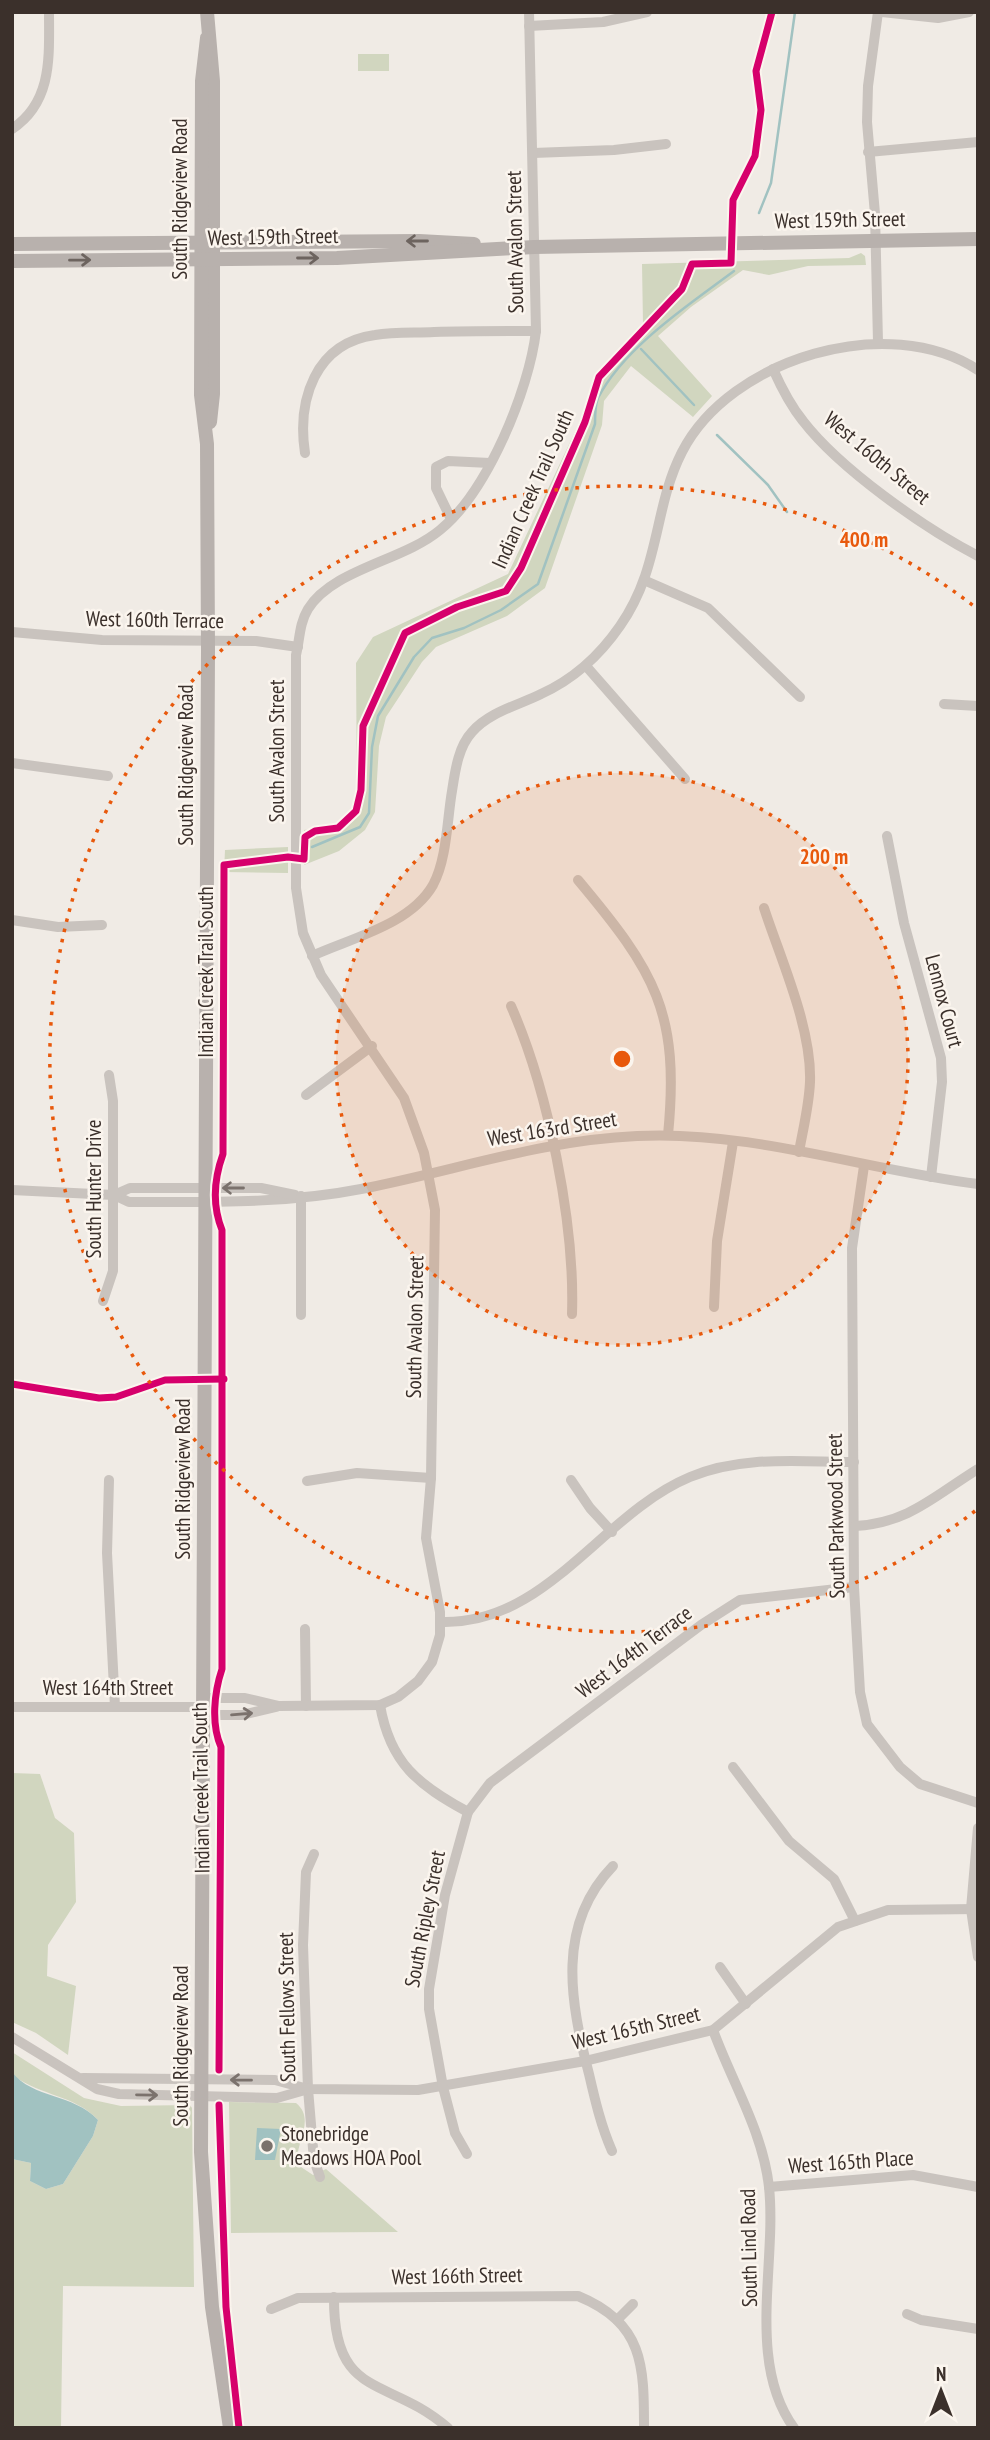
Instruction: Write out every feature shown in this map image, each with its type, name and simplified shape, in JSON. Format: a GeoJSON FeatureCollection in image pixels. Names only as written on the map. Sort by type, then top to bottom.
{"type":"FeatureCollection","features":[{"type":"Feature","properties":{"kind":"main road","name":"South Ridgeview Road"},"geometry":{"type":"LineString","coordinates":[[207,12],[207,38],[213,81],[207,243],[213,394],[207,444],[201,2152],[212,2306],[230,2428]]}},
{"type":"Feature","properties":{"kind":"main road","name":"West 159th Street"},"geometry":{"type":"LineString","coordinates":[[12,261],[378,257],[534,247],[978,239]]}},
{"type":"Feature","properties":{"kind":"main road","name":"West 159th Street"},"geometry":{"type":"LineString","coordinates":[[12,244],[426,241],[534,247]]}},
{"type":"Feature","properties":{"kind":"street"},"geometry":{"type":"LineString","coordinates":[[12,129],[36,104],[48,75],[50,12]]}},
{"type":"Feature","properties":{"kind":"street","name":"South Avalon Street"},"geometry":{"type":"LineString","coordinates":[[440,1622],[426,1538],[431,1478],[436,1227],[429,1173],[415,1122],[393,1078],[327,984],[312,956],[301,923],[296,888],[298,647],[300,629],[309,609],[324,591],[361,571],[409,551],[451,519],[481,481],[525,384],[533,362],[536,331],[529,12]]}},
{"type":"Feature","properties":{"kind":"street"},"geometry":{"type":"LineString","coordinates":[[529,26],[603,22],[648,12]]}},
{"type":"Feature","properties":{"kind":"street"},"geometry":{"type":"LineString","coordinates":[[878,342],[875,241],[868,152],[868,86],[880,12],[938,18],[969,12]]}},
{"type":"Feature","properties":{"kind":"street"},"geometry":{"type":"LineString","coordinates":[[868,152],[978,142]]}},
{"type":"Feature","properties":{"kind":"street"},"geometry":{"type":"LineString","coordinates":[[533,153],[598,152],[666,144]]}},
{"type":"Feature","properties":{"kind":"street"},"geometry":{"type":"LineString","coordinates":[[305,453],[303,428],[307,391],[320,365],[341,347],[374,335],[536,331]]}},
{"type":"Feature","properties":{"kind":"street"},"geometry":{"type":"LineString","coordinates":[[312,956],[394,920],[416,905],[433,884],[438,872],[459,758],[470,733],[486,720],[543,693],[586,666],[621,625],[646,582],[673,474],[688,441],[722,402],[773,369],[835,350],[878,342],[924,348],[978,370]]}},
{"type":"Feature","properties":{"kind":"street","name":"West 160th Street"},"geometry":{"type":"LineString","coordinates":[[773,369],[801,419],[840,458],[889,498],[954,544],[978,556]]}},
{"type":"Feature","properties":{"kind":"street"},"geometry":{"type":"LineString","coordinates":[[451,519],[434,480],[436,467],[448,461],[490,463]]}},
{"type":"Feature","properties":{"kind":"street"},"geometry":{"type":"LineString","coordinates":[[646,582],[708,608],[800,697]]}},
{"type":"Feature","properties":{"kind":"street","name":"West 160th Terrace"},"geometry":{"type":"LineString","coordinates":[[12,632],[102,640],[256,641],[298,647]]}},
{"type":"Feature","properties":{"kind":"street"},"geometry":{"type":"LineString","coordinates":[[586,666],[685,779]]}},
{"type":"Feature","properties":{"kind":"street"},"geometry":{"type":"LineString","coordinates":[[944,704],[978,706]]}},
{"type":"Feature","properties":{"kind":"street"},"geometry":{"type":"LineString","coordinates":[[12,763],[108,776]]}},
{"type":"Feature","properties":{"kind":"street","name":"Lennox Court"},"geometry":{"type":"LineString","coordinates":[[887,836],[904,923],[941,1058],[942,1082],[931,1177]]}},
{"type":"Feature","properties":{"kind":"street"},"geometry":{"type":"LineString","coordinates":[[578,880],[631,945],[658,999],[670,1049],[671,1097],[667,1135]]}},
{"type":"Feature","properties":{"kind":"street"},"geometry":{"type":"LineString","coordinates":[[764,908],[794,999],[809,1064],[808,1104],[799,1152]]}},
{"type":"Feature","properties":{"kind":"street"},"geometry":{"type":"LineString","coordinates":[[12,920],[58,928],[102,925]]}},
{"type":"Feature","properties":{"kind":"street"},"geometry":{"type":"LineString","coordinates":[[511,1006],[532,1059],[552,1144],[571,1247],[572,1314]]}},
{"type":"Feature","properties":{"kind":"street"},"geometry":{"type":"LineString","coordinates":[[306,1094],[372,1046]]}},
{"type":"Feature","properties":{"kind":"street","name":"South Hunter Drive"},"geometry":{"type":"LineString","coordinates":[[103,1301],[113,1271],[113,1101],[109,1075]]}},
{"type":"Feature","properties":{"kind":"street","name":"West 163rd Street"},"geometry":{"type":"LineString","coordinates":[[12,1190],[114,1195],[129,1202],[205,1195],[264,1202],[362,1189],[552,1144],[596,1138],[667,1135],[799,1152],[864,1166],[978,1184]]}},
{"type":"Feature","properties":{"kind":"street"},"geometry":{"type":"LineString","coordinates":[[714,1307],[717,1241],[733,1142]]}},
{"type":"Feature","properties":{"kind":"street","name":"South Parkwood Street"},"geometry":{"type":"LineString","coordinates":[[864,1166],[852,1248],[855,1587],[860,1692],[867,1724],[874,1737],[900,1767],[920,1784],[978,1803]]}},
{"type":"Feature","properties":{"kind":"street"},"geometry":{"type":"LineString","coordinates":[[301,1196],[301,1315]]}},
{"type":"Feature","properties":{"kind":"street"},"geometry":{"type":"LineString","coordinates":[[440,1622],[467,1622],[498,1612],[551,1581],[657,1494],[706,1470],[755,1462],[854,1462]]}},
{"type":"Feature","properties":{"kind":"street"},"geometry":{"type":"LineString","coordinates":[[855,1526],[896,1521],[916,1512],[978,1469]]}},
{"type":"Feature","properties":{"kind":"street"},"geometry":{"type":"LineString","coordinates":[[307,1481],[357,1472],[431,1478]]}},
{"type":"Feature","properties":{"kind":"street"},"geometry":{"type":"LineString","coordinates":[[108,1480],[107,1553],[114,1707]]}},
{"type":"Feature","properties":{"kind":"street"},"geometry":{"type":"LineString","coordinates":[[571,1480],[590,1508],[612,1532]]}},
{"type":"Feature","properties":{"kind":"street","name":"West 164th Terrace"},"geometry":{"type":"LineString","coordinates":[[468,1812],[491,1783],[701,1625],[740,1601],[855,1587]]}},
{"type":"Feature","properties":{"kind":"street","name":"West 164th Street"},"geometry":{"type":"LineString","coordinates":[[204,1707],[245,1698],[279,1706],[380,1705],[398,1697],[418,1681],[437,1648],[440,1622]]}},
{"type":"Feature","properties":{"kind":"street"},"geometry":{"type":"LineString","coordinates":[[305,1629],[306,1706]]}},
{"type":"Feature","properties":{"kind":"street"},"geometry":{"type":"LineString","coordinates":[[380,1705],[390,1742],[409,1772],[423,1787],[468,1812]]}},
{"type":"Feature","properties":{"kind":"street","name":"West 164th Street"},"geometry":{"type":"LineString","coordinates":[[12,1707],[204,1707],[242,1715],[279,1706]]}},
{"type":"Feature","properties":{"kind":"street"},"geometry":{"type":"LineString","coordinates":[[733,1767],[789,1841],[834,1879],[855,1921]]}},
{"type":"Feature","properties":{"kind":"street","name":"South Ripley Street"},"geometry":{"type":"LineString","coordinates":[[467,2154],[455,2133],[443,2087],[429,2009],[429,1989],[445,1895],[468,1812]]}},
{"type":"Feature","properties":{"kind":"street"},"geometry":{"type":"LineString","coordinates":[[978,1828],[974,1909],[978,1957]]}},
{"type":"Feature","properties":{"kind":"street","name":"South Fellows Street"},"geometry":{"type":"LineString","coordinates":[[314,1854],[306,1872],[303,1945],[308,2089],[314,2160],[320,2177]]}},
{"type":"Feature","properties":{"kind":"street"},"geometry":{"type":"LineString","coordinates":[[612,2151],[603,2130],[585,2061],[572,1990],[573,1952],[580,1916],[594,1886],[613,1866]]}},
{"type":"Feature","properties":{"kind":"street","name":"West 165th Street"},"geometry":{"type":"LineString","coordinates":[[83,2078],[275,2081],[308,2089],[443,2087],[585,2061],[713,2030],[838,1927],[888,1910],[974,1909]]}},
{"type":"Feature","properties":{"kind":"street"},"geometry":{"type":"LineString","coordinates":[[720,1966],[746,2004]]}},
{"type":"Feature","properties":{"kind":"street","name":"South Lind Road"},"geometry":{"type":"LineString","coordinates":[[713,2030],[759,2142],[769,2187],[769,2366],[780,2409],[794,2428]]}},
{"type":"Feature","properties":{"kind":"street","name":"West 165th Street"},"geometry":{"type":"LineString","coordinates":[[12,2037],[97,2089],[119,2094],[277,2098],[308,2089]]}},
{"type":"Feature","properties":{"kind":"street","name":"West 165th Place"},"geometry":{"type":"LineString","coordinates":[[769,2187],[913,2175],[978,2187]]}},
{"type":"Feature","properties":{"kind":"street","name":"West 166th Street"},"geometry":{"type":"LineString","coordinates":[[271,2309],[298,2298],[555,2294],[585,2299],[617,2320]]}},
{"type":"Feature","properties":{"kind":"street"},"geometry":{"type":"LineString","coordinates":[[334,2297],[337,2345],[355,2373],[448,2428]]}},
{"type":"Feature","properties":{"kind":"street"},"geometry":{"type":"LineString","coordinates":[[633,2304],[617,2320],[630,2335],[640,2356],[644,2382],[644,2428]]}},
{"type":"Feature","properties":{"kind":"street"},"geometry":{"type":"LineString","coordinates":[[907,2314],[921,2320],[978,2329]]}},
{"type":"Feature","properties":{"kind":"green space"},"geometry":{"type":"Polygon","coordinates":[[[358,54],[389,54],[389,71],[358,71],[358,54]]]}},
{"type":"Feature","properties":{"kind":"green space"},"geometry":{"type":"Polygon","coordinates":[[[861,253],[865,256],[866,265],[808,266],[769,275],[743,270],[691,307],[658,336],[712,396],[693,417],[631,366],[604,401],[602,425],[545,588],[507,616],[436,647],[422,662],[386,717],[379,746],[375,812],[365,830],[339,851],[304,865],[304,830],[343,821],[357,801],[356,663],[373,637],[508,574],[587,406],[596,376],[643,324],[642,264],[849,258],[861,253]]]}},
{"type":"Feature","properties":{"kind":"green space"},"geometry":{"type":"Polygon","coordinates":[[[288,847],[288,873],[224,872],[225,850],[288,847]]]}},
{"type":"Feature","properties":{"kind":"green space"},"geometry":{"type":"Polygon","coordinates":[[[12,1773],[40,1774],[55,1818],[74,1833],[76,1902],[48,1945],[47,1976],[76,1986],[68,2055],[36,2033],[12,2022],[12,1773]]]}},
{"type":"Feature","properties":{"kind":"green space"},"geometry":{"type":"Polygon","coordinates":[[[12,2052],[84,2098],[121,2106],[190,2105],[192,2108],[194,2287],[63,2286],[61,2428],[12,2428],[12,2159],[31,2163],[30,2181],[46,2189],[63,2184],[93,2136],[98,2120],[79,2105],[35,2088],[14,2076],[12,2052]]]}},
{"type":"Feature","properties":{"kind":"green space"},"geometry":{"type":"Polygon","coordinates":[[[229,2102],[296,2103],[302,2110],[305,2125],[297,2157],[298,2165],[313,2175],[326,2169],[398,2232],[231,2233],[229,2102]]]}},
{"type":"Feature","properties":{"kind":"water"},"geometry":{"type":"Polygon","coordinates":[[[12,2072],[31,2087],[77,2105],[98,2120],[93,2136],[63,2184],[46,2189],[30,2181],[31,2163],[12,2159],[12,2072]]]}},
{"type":"Feature","properties":{"kind":"water","name":"Stonebridge Meadows HOA Pool"},"geometry":{"type":"Polygon","coordinates":[[[257,2128],[281,2129],[275,2160],[255,2160],[257,2128]]]}},
{"type":"Feature","properties":{"kind":"waterway"},"geometry":{"type":"LineString","coordinates":[[759,213],[771,183],[795,12]]}},
{"type":"Feature","properties":{"kind":"waterway"},"geometry":{"type":"LineString","coordinates":[[312,847],[360,827],[369,813],[372,747],[378,716],[414,657],[432,638],[464,628],[501,610],[538,584],[595,424],[598,398],[610,379],[624,361],[659,328],[734,271]]}},
{"type":"Feature","properties":{"kind":"waterway"},"geometry":{"type":"LineString","coordinates":[[641,349],[694,405]]}},
{"type":"Feature","properties":{"kind":"waterway"},"geometry":{"type":"LineString","coordinates":[[717,435],[768,485],[787,512]]}},
{"type":"Feature","properties":{"kind":"cycle path","name":"Indian Creek Trail South"},"geometry":{"type":"LineString","coordinates":[[219,2070],[221,1747],[215,1708],[222,1669],[222,1230],[215,1192],[223,1154],[224,865],[288,857],[304,859],[305,837],[315,831],[338,828],[356,811],[361,790],[363,726],[405,633],[457,607],[506,591],[521,568],[585,422],[599,377],[682,289],[692,264],[731,263],[733,200],[755,156],[761,110],[756,71],[772,12]]}},
{"type":"Feature","properties":{"kind":"cycle path"},"geometry":{"type":"LineString","coordinates":[[12,1384],[99,1398],[116,1397],[165,1380],[224,1379]]}},
{"type":"Feature","properties":{"kind":"cycle path"},"geometry":{"type":"LineString","coordinates":[[219,2105],[226,2307],[239,2428]]}},
{"type":"Feature","properties":{"kind":"place","name":"Stonebridge Meadows HOA Pool"},"geometry":{"type":"Point","coordinates":[267,2146]}}]}
